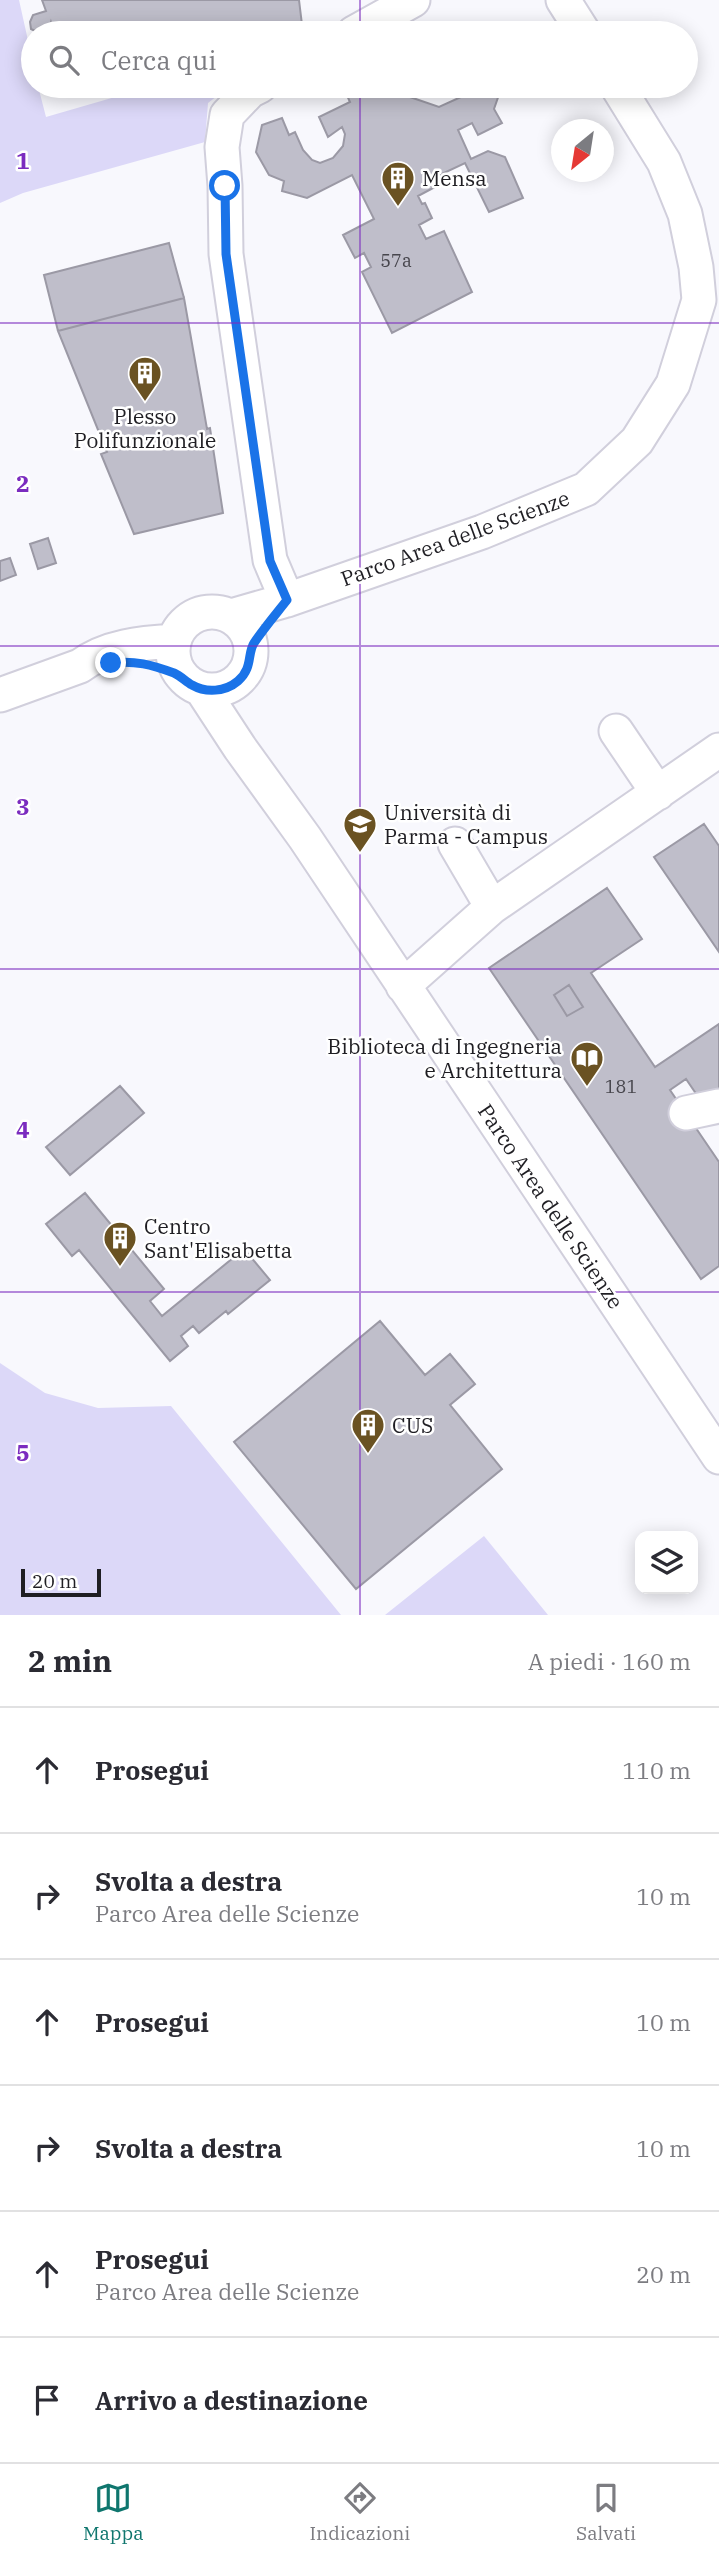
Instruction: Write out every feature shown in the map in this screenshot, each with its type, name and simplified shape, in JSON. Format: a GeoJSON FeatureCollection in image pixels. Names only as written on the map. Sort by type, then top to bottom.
{"type":"FeatureCollection","features":[{"type":"Feature","properties":{"kind":"street"},"geometry":{"type":"LineString","coordinates":[[563,0],[576,21]]}},
{"type":"Feature","properties":{"kind":"street"},"geometry":{"type":"LineString","coordinates":[[376,21],[412,1]]}},
{"type":"Feature","properties":{"kind":"street"},"geometry":{"type":"LineString","coordinates":[[243,98],[227,115],[222,147],[226,254],[270,561],[287,600],[251,646]]}},
{"type":"Feature","properties":{"kind":"street","name":"Parco Area delle Scienze"},"geometry":{"type":"LineString","coordinates":[[231,616],[287,600],[482,532],[586,489],[637,441],[673,384],[709,303],[696,267],[685,214],[664,162],[624,98]]}},
{"type":"Feature","properties":{"kind":"street"},"geometry":{"type":"LineString","coordinates":[[0,695],[80,666],[128,661],[144,663],[191,682],[215,691],[228,688],[239,681],[247,671],[251,659],[247,633],[231,616],[208,612],[186,621],[174,641],[172,652],[191,682]]}},
{"type":"Feature","properties":{"kind":"street"},"geometry":{"type":"LineString","coordinates":[[80,666],[111,650],[174,641]]}},
{"type":"Feature","properties":{"kind":"street"},"geometry":{"type":"LineString","coordinates":[[239,681],[240,748]]}},
{"type":"Feature","properties":{"kind":"street","name":"Parco Area delle Scienze"},"geometry":{"type":"LineString","coordinates":[[191,682],[305,838],[719,1457]]}},
{"type":"Feature","properties":{"kind":"street"},"geometry":{"type":"LineString","coordinates":[[616,731],[658,793]]}},
{"type":"Feature","properties":{"kind":"street"},"geometry":{"type":"LineString","coordinates":[[403,986],[492,907],[719,750]]}},
{"type":"Feature","properties":{"kind":"street"},"geometry":{"type":"LineString","coordinates":[[455,844],[492,907]]}},
{"type":"Feature","properties":{"kind":"street"},"geometry":{"type":"LineString","coordinates":[[686,1113],[719,1106]]}},
{"type":"Feature","properties":{"kind":"shaded area"},"geometry":{"type":"Polygon","coordinates":[[[0,0],[19,0],[24,21],[21,21],[21,98],[41,98],[46,117],[112,98],[214,98],[208,103],[205,142],[23,193],[0,203],[0,0]]]}},
{"type":"Feature","properties":{"kind":"shaded area"},"geometry":{"type":"Polygon","coordinates":[[[0,1363],[45,1393],[98,1408],[171,1406],[341,1615],[0,1615],[0,1363]]]}},
{"type":"Feature","properties":{"kind":"shaded area"},"geometry":{"type":"Polygon","coordinates":[[[484,1536],[548,1615],[385,1615],[484,1536]]]}},
{"type":"Feature","properties":{"kind":"building"},"geometry":{"type":"Polygon","coordinates":[[[42,0],[299,0],[302,21],[30,21],[33,15],[46,11],[42,0]]]}},
{"type":"Feature","properties":{"kind":"building","name":"Mensa"},"geometry":{"type":"Polygon","coordinates":[[[348,98],[413,98],[439,107],[459,98],[498,98],[494,109],[502,123],[478,135],[472,123],[458,130],[471,159],[488,151],[505,157],[523,198],[489,212],[465,163],[431,179],[435,187],[418,196],[422,204],[425,203],[432,218],[419,225],[426,239],[444,231],[472,292],[392,333],[362,272],[371,267],[364,253],[355,258],[343,235],[374,219],[352,175],[307,198],[282,191],[284,181],[269,175],[256,152],[262,125],[282,118],[289,135],[295,132],[303,150],[312,160],[320,163],[333,158],[343,146],[345,134],[342,127],[328,137],[319,117],[350,102],[348,98]]]}},
{"type":"Feature","properties":{"kind":"building"},"geometry":{"type":"Polygon","coordinates":[[[169,243],[184,298],[58,331],[44,275],[169,243]]]}},
{"type":"Feature","properties":{"kind":"building","name":"Plesso Polifunzionale"},"geometry":{"type":"Polygon","coordinates":[[[184,298],[207,429],[210,428],[223,513],[134,534],[101,454],[107,452],[58,331],[184,298]]]}},
{"type":"Feature","properties":{"kind":"building"},"geometry":{"type":"Polygon","coordinates":[[[48,538],[56,563],[38,569],[30,544],[48,538]]]}},
{"type":"Feature","properties":{"kind":"building"},"geometry":{"type":"Polygon","coordinates":[[[10,558],[16,575],[0,581],[0,561],[10,558]]]}},
{"type":"Feature","properties":{"kind":"building"},"geometry":{"type":"Polygon","coordinates":[[[704,824],[719,846],[719,952],[654,857],[704,824]]]}},
{"type":"Feature","properties":{"kind":"building"},"geometry":{"type":"Polygon","coordinates":[[[607,888],[642,939],[591,973],[655,1067],[719,1024],[719,1094],[703,1104],[686,1079],[670,1090],[719,1162],[719,1266],[701,1279],[489,968],[607,888]]]}},
{"type":"Feature","properties":{"kind":"building"},"geometry":{"type":"Polygon","coordinates":[[[569,985],[583,1007],[567,1016],[554,995],[569,985]]]}},
{"type":"Feature","properties":{"kind":"building"},"geometry":{"type":"Polygon","coordinates":[[[120,1086],[144,1113],[70,1175],[46,1147],[120,1086]]]}},
{"type":"Feature","properties":{"kind":"building","name":"Centro Sant'Elisabetta"},"geometry":{"type":"Polygon","coordinates":[[[85,1193],[164,1289],[150,1301],[162,1316],[244,1249],[270,1280],[228,1314],[226,1311],[199,1333],[193,1326],[181,1336],[188,1346],[170,1361],[79,1250],[72,1256],[46,1224],[85,1193]]]}},
{"type":"Feature","properties":{"kind":"building","name":"CUS"},"geometry":{"type":"Polygon","coordinates":[[[380,1321],[425,1375],[450,1354],[475,1384],[450,1405],[502,1469],[356,1589],[234,1442],[380,1321]]]}},
{"type":"Feature","properties":{"kind":"place","name":"Mensa"},"geometry":{"type":"Point","coordinates":[398,208]}},
{"type":"Feature","properties":{"kind":"place","name":"Plesso Polifunzionale"},"geometry":{"type":"Point","coordinates":[145,403]}},
{"type":"Feature","properties":{"kind":"place","name":"Università di Parma - Campus"},"geometry":{"type":"Point","coordinates":[360,854]}},
{"type":"Feature","properties":{"kind":"place","name":"Biblioteca di Ingegneria e Architettura"},"geometry":{"type":"Point","coordinates":[587,1088]}},
{"type":"Feature","properties":{"kind":"place","name":"Centro Sant'Elisabetta"},"geometry":{"type":"Point","coordinates":[120,1268]}},
{"type":"Feature","properties":{"kind":"place","name":"CUS"},"geometry":{"type":"Point","coordinates":[368,1455]}},
{"type":"Feature","properties":{"kind":"route"},"geometry":{"type":"LineString","coordinates":[[111,663],[144,663],[179,675],[202,690],[228,688],[239,681],[247,671],[251,646],[287,600],[270,561],[226,254],[225,186]]}}]}
